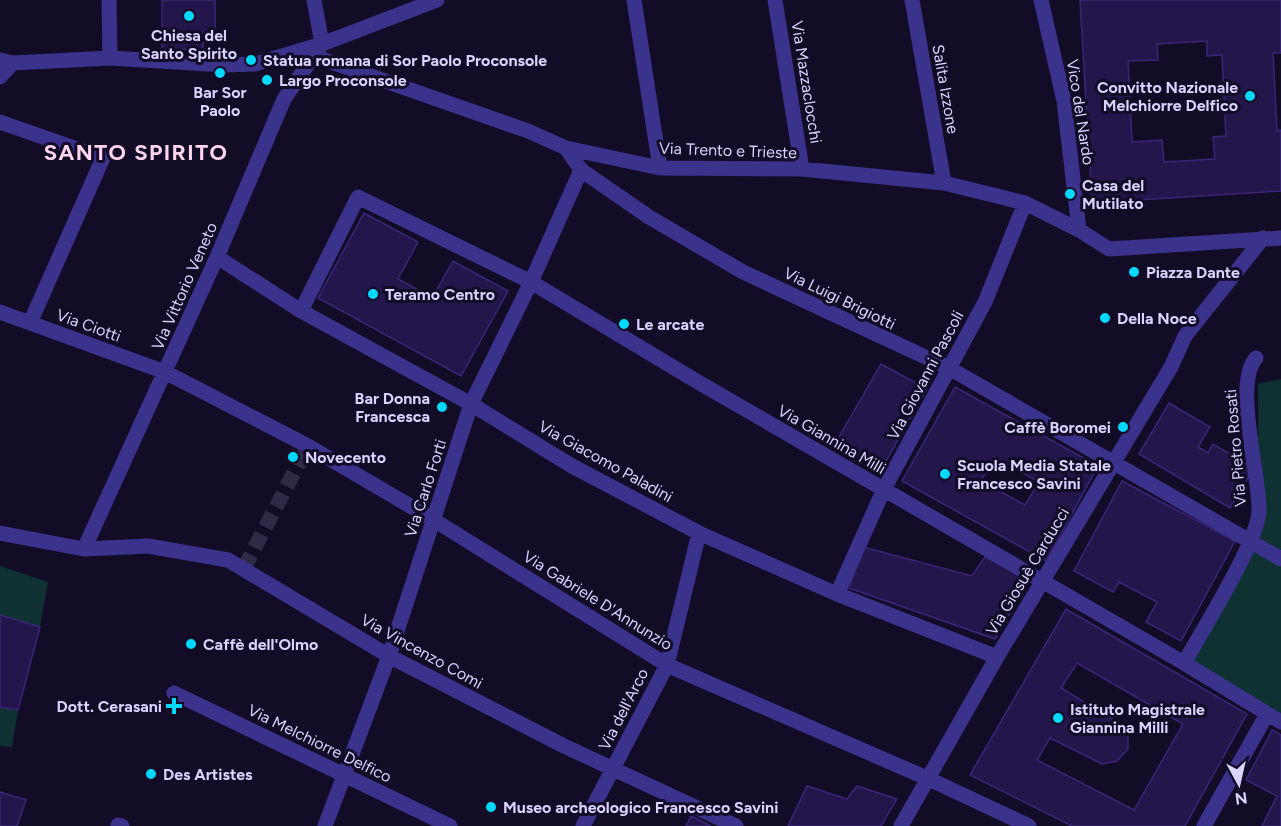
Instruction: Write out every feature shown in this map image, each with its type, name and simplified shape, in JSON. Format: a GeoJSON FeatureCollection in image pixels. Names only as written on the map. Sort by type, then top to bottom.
{"type":"FeatureCollection","features":[{"type":"Feature","properties":{"kind":"street"},"geometry":{"type":"LineString","coordinates":[[109,0],[110,58]]}},
{"type":"Feature","properties":{"kind":"street"},"geometry":{"type":"LineString","coordinates":[[314,0],[318,50]]}},
{"type":"Feature","properties":{"kind":"street"},"geometry":{"type":"LineString","coordinates":[[0,77],[7,62],[110,58],[225,65],[255,64],[318,50],[437,0]]}},
{"type":"Feature","properties":{"kind":"street"},"geometry":{"type":"LineString","coordinates":[[634,0],[660,168]]}},
{"type":"Feature","properties":{"kind":"street","name":"Via Mazzaclocchi"},"geometry":{"type":"LineString","coordinates":[[775,0],[802,169]]}},
{"type":"Feature","properties":{"kind":"street","name":"Salita Izzone"},"geometry":{"type":"LineString","coordinates":[[912,0],[944,183]]}},
{"type":"Feature","properties":{"kind":"street","name":"Vico del Nardo"},"geometry":{"type":"LineString","coordinates":[[1041,0],[1064,101],[1079,230]]}},
{"type":"Feature","properties":{"kind":"street","name":"Via Trento e Trieste"},"geometry":{"type":"LineString","coordinates":[[318,50],[528,131],[566,148],[660,168],[802,169],[944,183],[1025,203],[1079,230],[1109,249],[1263,238]]}},
{"type":"Feature","properties":{"kind":"street","name":"Via Vittorio Veneto"},"geometry":{"type":"LineString","coordinates":[[84,549],[217,257],[284,99],[318,50]]}},
{"type":"Feature","properties":{"kind":"street"},"geometry":{"type":"LineString","coordinates":[[0,122],[103,158],[30,323]]}},
{"type":"Feature","properties":{"kind":"street","name":"Via Luigi Brigiotti"},"geometry":{"type":"LineString","coordinates":[[566,148],[581,170],[649,217],[743,272],[949,368],[1281,559]]}},
{"type":"Feature","properties":{"kind":"street","name":"Via Carlo Forti"},"geometry":{"type":"LineString","coordinates":[[325,826],[389,656],[471,404],[531,282],[581,170]]}},
{"type":"Feature","properties":{"kind":"street","name":"Via Giannina Milli"},"geometry":{"type":"LineString","coordinates":[[301,311],[358,197],[531,282],[698,382],[1043,580],[1281,722]]}},
{"type":"Feature","properties":{"kind":"street","name":"Via Giovanni Pascoli"},"geometry":{"type":"LineString","coordinates":[[837,594],[884,489],[985,302],[1025,203]]}},
{"type":"Feature","properties":{"kind":"street"},"geometry":{"type":"LineString","coordinates":[[1263,238],[1281,237]]}},
{"type":"Feature","properties":{"kind":"street","name":"Via Giosuè Carducci"},"geometry":{"type":"LineString","coordinates":[[901,826],[997,657],[1171,367],[1185,336],[1263,238]]}},
{"type":"Feature","properties":{"kind":"street","name":"Via Giacomo Paladini"},"geometry":{"type":"LineString","coordinates":[[217,257],[301,311],[471,404],[572,466],[699,533],[837,594],[997,657]]}},
{"type":"Feature","properties":{"kind":"street","name":"Via Ciotti"},"geometry":{"type":"LineString","coordinates":[[0,312],[165,372]]}},
{"type":"Feature","properties":{"kind":"street","name":"Via Pietro Rosati"},"geometry":{"type":"LineString","coordinates":[[1184,663],[1250,542],[1259,513],[1245,389],[1251,364],[1256,358]]}},
{"type":"Feature","properties":{"kind":"street","name":"Via Gabriele D'Annunzio"},"geometry":{"type":"LineString","coordinates":[[165,372],[308,446],[434,520],[667,664],[929,779],[1029,826]]}},
{"type":"Feature","properties":{"kind":"street","name":"Via Vincenzo Comi"},"geometry":{"type":"LineString","coordinates":[[0,532],[84,549],[148,546],[228,560],[389,656],[564,747],[736,826]]}},
{"type":"Feature","properties":{"kind":"street","name":"Via dell'Arco"},"geometry":{"type":"LineString","coordinates":[[583,826],[667,664],[699,533]]}},
{"type":"Feature","properties":{"kind":"street","name":"Via Melchiorre Delfico"},"geometry":{"type":"LineString","coordinates":[[174,693],[450,826]]}},
{"type":"Feature","properties":{"kind":"street"},"geometry":{"type":"LineString","coordinates":[[1203,826],[1267,714]]}},
{"type":"Feature","properties":{"kind":"green space"},"geometry":{"type":"Polygon","coordinates":[[[1281,379],[1281,722],[1184,663],[1259,513],[1258,384],[1281,379]]]}},
{"type":"Feature","properties":{"kind":"green space"},"geometry":{"type":"Polygon","coordinates":[[[0,566],[48,582],[40,627],[0,615],[0,566]]]}},
{"type":"Feature","properties":{"kind":"green space"},"geometry":{"type":"Polygon","coordinates":[[[0,707],[18,710],[12,747],[0,746],[0,707]]]}},
{"type":"Feature","properties":{"kind":"building","name":"Chiesa del Santo Spirito"},"geometry":{"type":"Polygon","coordinates":[[[162,0],[215,0],[215,32],[203,32],[203,49],[162,49],[162,0]]]}},
{"type":"Feature","properties":{"kind":"building","name":"Convitto Nazionale Melchiorre Delfico"},"geometry":{"type":"Polygon","coordinates":[[[1080,0],[1281,0],[1281,53],[1273,53],[1277,131],[1281,130],[1281,191],[1092,203],[1080,0]],[[1207,41],[1157,44],[1158,60],[1128,61],[1132,142],[1162,140],[1164,162],[1215,159],[1213,137],[1226,136],[1222,55],[1207,56],[1207,41]]]}},
{"type":"Feature","properties":{"kind":"building","name":"Teramo Centro"},"geometry":{"type":"Polygon","coordinates":[[[364,213],[418,242],[398,279],[432,298],[453,261],[508,291],[461,376],[318,298],[364,213]]]}},
{"type":"Feature","properties":{"kind":"building"},"geometry":{"type":"Polygon","coordinates":[[[881,364],[927,389],[881,470],[835,444],[881,364]]]}},
{"type":"Feature","properties":{"kind":"building","name":"Scuola Media Statale Francesco Savini"},"geometry":{"type":"Polygon","coordinates":[[[955,387],[1098,466],[1046,561],[902,481],[955,387]],[[994,457],[981,481],[1025,505],[1039,482],[994,457]]]}},
{"type":"Feature","properties":{"kind":"building"},"geometry":{"type":"Polygon","coordinates":[[[1169,403],[1210,427],[1198,447],[1208,453],[1213,444],[1254,468],[1230,508],[1139,454],[1169,403]]]}},
{"type":"Feature","properties":{"kind":"building"},"geometry":{"type":"Polygon","coordinates":[[[1122,481],[1235,541],[1181,641],[1146,622],[1157,602],[1119,582],[1113,592],[1074,571],[1122,481]]]}},
{"type":"Feature","properties":{"kind":"building"},"geometry":{"type":"Polygon","coordinates":[[[863,547],[972,576],[985,557],[1029,581],[995,639],[849,588],[863,547]]]}},
{"type":"Feature","properties":{"kind":"building","name":"Istituto Magistrale Giannina Milli"},"geometry":{"type":"Polygon","coordinates":[[[1066,609],[1247,714],[1185,826],[1072,826],[970,775],[1066,609]],[[1077,663],[1061,688],[1124,726],[1128,733],[1128,749],[1117,761],[1102,764],[1050,738],[1037,760],[1134,810],[1183,724],[1077,663]]]}},
{"type":"Feature","properties":{"kind":"building"},"geometry":{"type":"Polygon","coordinates":[[[0,615],[40,627],[18,710],[0,707],[0,615]]]}},
{"type":"Feature","properties":{"kind":"building"},"geometry":{"type":"Polygon","coordinates":[[[1272,730],[1281,735],[1281,826],[1262,826],[1277,796],[1246,780],[1272,730]]]}},
{"type":"Feature","properties":{"kind":"building"},"geometry":{"type":"Polygon","coordinates":[[[807,786],[847,799],[857,786],[897,799],[881,826],[788,826],[807,786]]]}},
{"type":"Feature","properties":{"kind":"building"},"geometry":{"type":"Polygon","coordinates":[[[0,792],[26,800],[17,826],[0,826],[0,792]]]}},
{"type":"Feature","properties":{"kind":"building"},"geometry":{"type":"Polygon","coordinates":[[[691,816],[711,826],[686,826],[691,816]]]}},
{"type":"Feature","properties":{"kind":"tunnel"},"geometry":{"type":"LineString","coordinates":[[244,568],[308,446]]}},
{"type":"Feature","properties":{"kind":"place","name":"Chiesa del Santo Spirito"},"geometry":{"type":"Point","coordinates":[189,16]}},
{"type":"Feature","properties":{"kind":"place","name":"Statua romana di Sor Paolo Proconsole"},"geometry":{"type":"Point","coordinates":[251,60]}},
{"type":"Feature","properties":{"kind":"place","name":"Bar Sor Paolo"},"geometry":{"type":"Point","coordinates":[220,73]}},
{"type":"Feature","properties":{"kind":"place","name":"Largo Proconsole"},"geometry":{"type":"Point","coordinates":[267,80]}},
{"type":"Feature","properties":{"kind":"place","name":"Convitto Nazionale Melchiorre Delfico"},"geometry":{"type":"Point","coordinates":[1250,96]}},
{"type":"Feature","properties":{"kind":"place","name":"Casa del Mutilato"},"geometry":{"type":"Point","coordinates":[1070,194]}},
{"type":"Feature","properties":{"kind":"place","name":"Piazza Dante"},"geometry":{"type":"Point","coordinates":[1134,272]}},
{"type":"Feature","properties":{"kind":"place","name":"Teramo Centro"},"geometry":{"type":"Point","coordinates":[373,294]}},
{"type":"Feature","properties":{"kind":"place","name":"Della Noce"},"geometry":{"type":"Point","coordinates":[1105,318]}},
{"type":"Feature","properties":{"kind":"place","name":"Le arcate"},"geometry":{"type":"Point","coordinates":[624,324]}},
{"type":"Feature","properties":{"kind":"place","name":"Bar Donna Francesca"},"geometry":{"type":"Point","coordinates":[442,407]}},
{"type":"Feature","properties":{"kind":"place","name":"Caffè Boromei"},"geometry":{"type":"Point","coordinates":[1123,427]}},
{"type":"Feature","properties":{"kind":"place","name":"Novecento"},"geometry":{"type":"Point","coordinates":[293,457]}},
{"type":"Feature","properties":{"kind":"place","name":"Scuola Media Statale Francesco Savini"},"geometry":{"type":"Point","coordinates":[945,474]}},
{"type":"Feature","properties":{"kind":"place","name":"Caffè dell'Olmo"},"geometry":{"type":"Point","coordinates":[191,644]}},
{"type":"Feature","properties":{"kind":"place","name":"Dott. Cerasani"},"geometry":{"type":"Point","coordinates":[174,706]}},
{"type":"Feature","properties":{"kind":"place","name":"Istituto Magistrale Giannina Milli"},"geometry":{"type":"Point","coordinates":[1058,718]}},
{"type":"Feature","properties":{"kind":"place","name":"Des Artistes"},"geometry":{"type":"Point","coordinates":[151,774]}},
{"type":"Feature","properties":{"kind":"place","name":"Museo archeologico Francesco Savini"},"geometry":{"type":"Point","coordinates":[491,807]}},
{"type":"Feature","properties":{"kind":"district","name":"SANTO SPIRITO"},"geometry":{"type":"Point","coordinates":[136,152]}}]}
